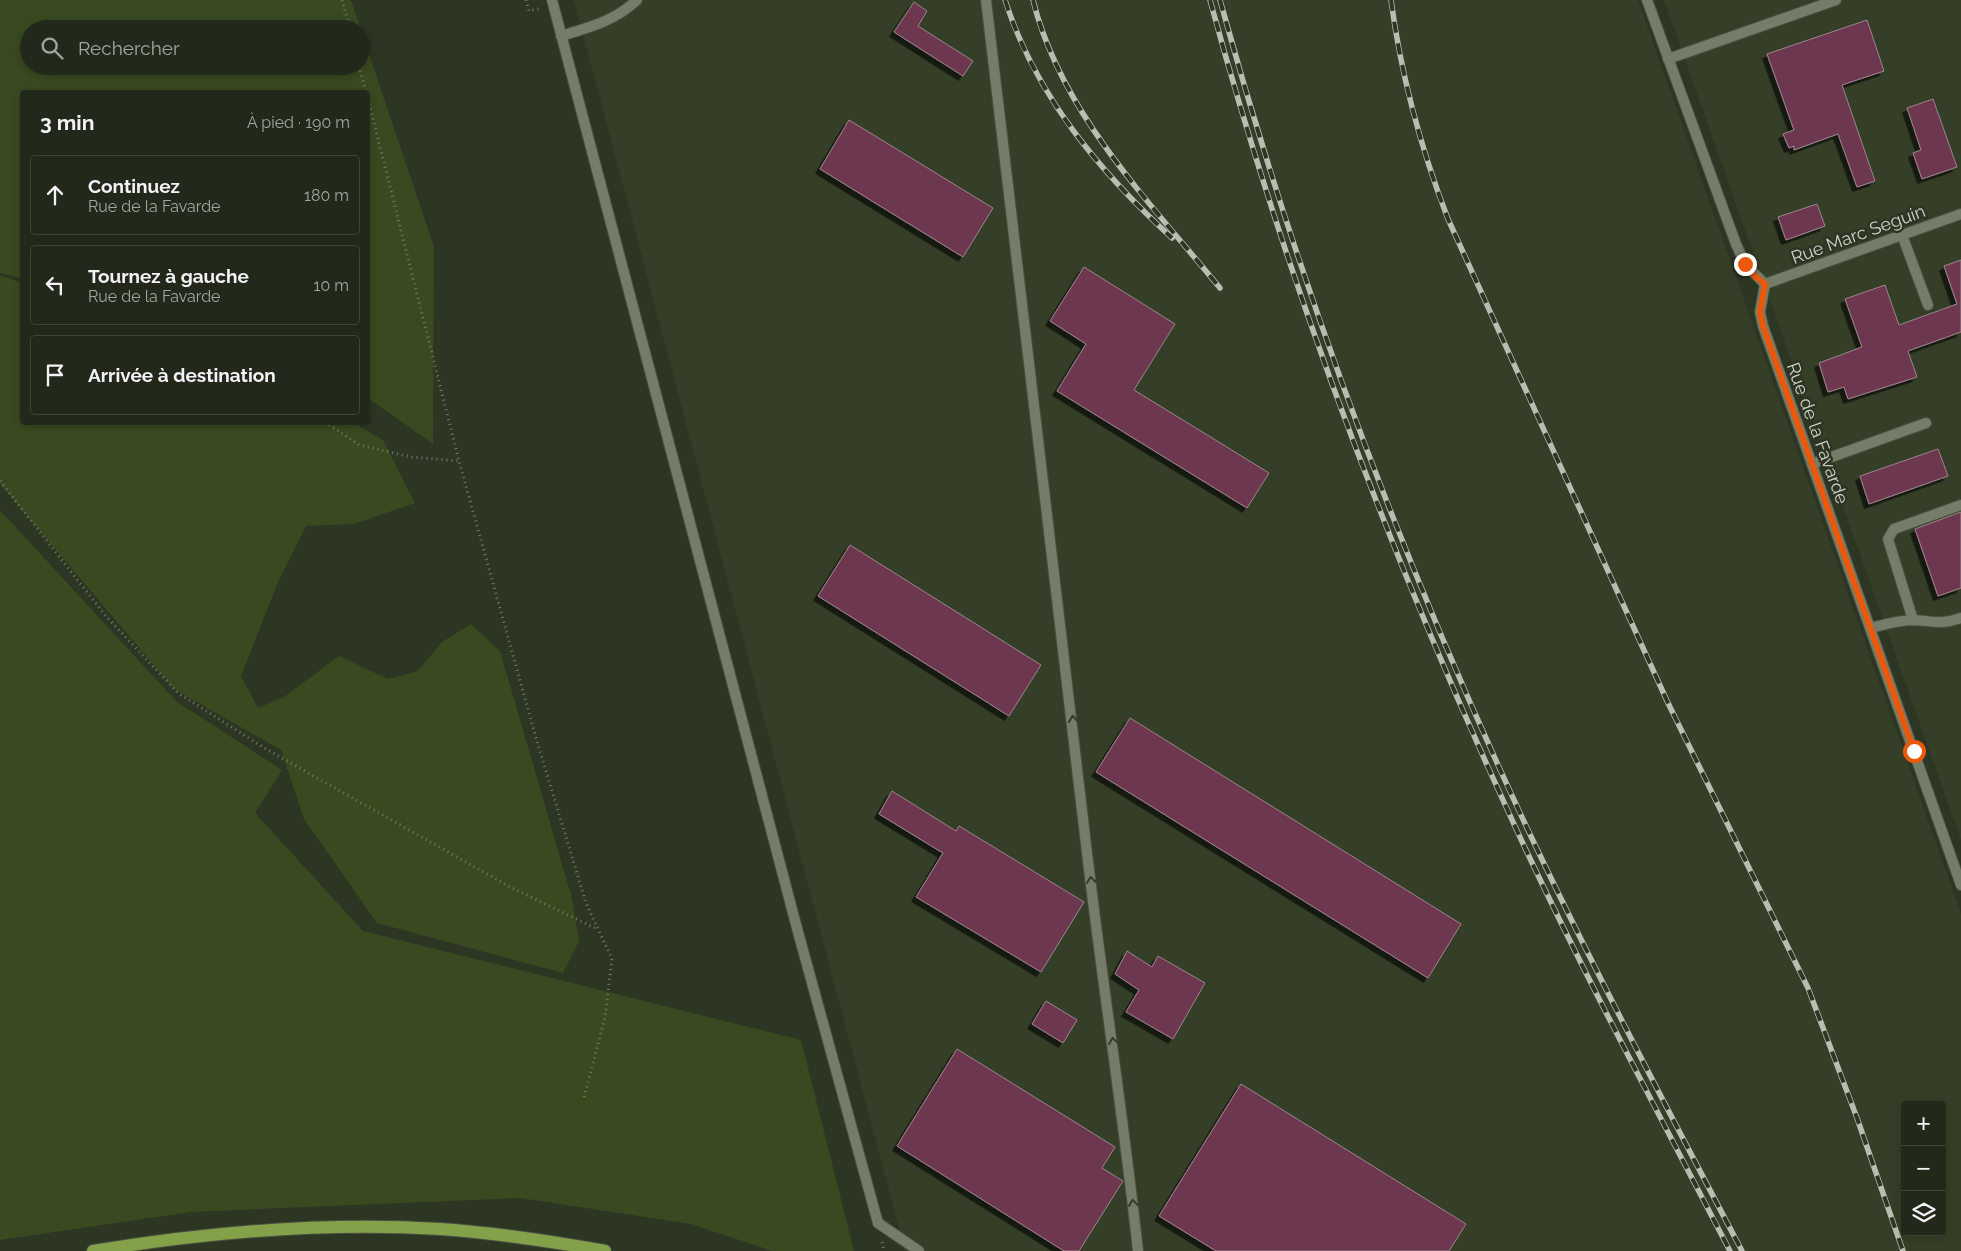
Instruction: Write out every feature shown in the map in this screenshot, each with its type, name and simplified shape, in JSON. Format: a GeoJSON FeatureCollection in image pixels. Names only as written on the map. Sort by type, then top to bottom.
{"type":"FeatureCollection","features":[{"type":"Feature","properties":{"kind":"main road"},"geometry":{"type":"LineString","coordinates":[[93,1251],[203,1235],[294,1228],[362,1227],[440,1229],[510,1236],[605,1251]]}},
{"type":"Feature","properties":{"kind":"street"},"geometry":{"type":"LineString","coordinates":[[561,36],[606,22],[618,16],[637,0]]}},
{"type":"Feature","properties":{"kind":"street"},"geometry":{"type":"LineString","coordinates":[[986,0],[1032,379],[1044,501],[1068,674],[1085,838],[1124,1129],[1138,1251]]}},
{"type":"Feature","properties":{"kind":"street"},"geometry":{"type":"LineString","coordinates":[[1647,0],[1736,244],[1745,264],[1765,284]]}},
{"type":"Feature","properties":{"kind":"street"},"geometry":{"type":"LineString","coordinates":[[1668,59],[1836,0]]}},
{"type":"Feature","properties":{"kind":"street"},"geometry":{"type":"LineString","coordinates":[[553,3],[788,894],[878,1223],[919,1251]]}},
{"type":"Feature","properties":{"kind":"street","name":"Rue Marc Seguin"},"geometry":{"type":"LineString","coordinates":[[1765,284],[1961,214]]}},
{"type":"Feature","properties":{"kind":"street"},"geometry":{"type":"LineString","coordinates":[[1902,235],[1928,305]]}},
{"type":"Feature","properties":{"kind":"street","name":"Rue de la Favarde"},"geometry":{"type":"LineString","coordinates":[[1765,284],[1760,312],[1763,326],[1961,885]]}},
{"type":"Feature","properties":{"kind":"street"},"geometry":{"type":"LineString","coordinates":[[1812,464],[1926,423]]}},
{"type":"Feature","properties":{"kind":"street"},"geometry":{"type":"LineString","coordinates":[[1913,620],[1888,539],[1890,534],[1894,529],[1961,505]]}},
{"type":"Feature","properties":{"kind":"street"},"geometry":{"type":"LineString","coordinates":[[1870,628],[1913,620],[1932,624],[1947,623],[1961,618]]}},
{"type":"Feature","properties":{"kind":"path"},"geometry":{"type":"LineString","coordinates":[[342,0],[348,20]]}},
{"type":"Feature","properties":{"kind":"path"},"geometry":{"type":"LineString","coordinates":[[526,0],[529,11],[553,3]]}},
{"type":"Feature","properties":{"kind":"path"},"geometry":{"type":"LineString","coordinates":[[361,75],[365,90]]}},
{"type":"Feature","properties":{"kind":"path"},"geometry":{"type":"LineString","coordinates":[[370,107],[459,461],[536,738],[586,903],[612,959],[605,1017],[584,1098]]}},
{"type":"Feature","properties":{"kind":"path"},"geometry":{"type":"LineString","coordinates":[[329,425],[359,445],[411,457],[459,461]]}},
{"type":"Feature","properties":{"kind":"path"},"geometry":{"type":"LineString","coordinates":[[0,481],[105,615],[178,693],[266,749],[510,887],[598,929]]}},
{"type":"Feature","properties":{"kind":"shaded area"},"geometry":{"type":"Polygon","coordinates":[[[0,0],[351,0],[358,20],[20,20],[20,75],[370,75],[370,57],[434,247],[433,444],[370,399],[370,90],[20,90],[20,278],[0,273],[0,0]]]}},
{"type":"Feature","properties":{"kind":"shaded area"},"geometry":{"type":"Polygon","coordinates":[[[574,0],[1638,0],[1961,914],[1961,1251],[905,1251],[574,0]]]}},
{"type":"Feature","properties":{"kind":"shaded area"},"geometry":{"type":"Polygon","coordinates":[[[1664,0],[1961,0],[1961,840],[1748,238],[1664,0]]]}},
{"type":"Feature","properties":{"kind":"shaded area"},"geometry":{"type":"Polygon","coordinates":[[[0,275],[20,282],[20,425],[357,425],[383,440],[415,503],[354,524],[306,526],[278,582],[241,676],[258,708],[284,697],[339,656],[388,679],[418,671],[442,642],[471,624],[500,651],[572,898],[579,941],[563,973],[377,923],[304,819],[281,750],[174,689],[0,484],[0,275]]]}},
{"type":"Feature","properties":{"kind":"shaded area"},"geometry":{"type":"Polygon","coordinates":[[[0,510],[176,701],[282,770],[255,813],[363,931],[801,1040],[854,1251],[772,1251],[691,1224],[520,1198],[191,1212],[0,1240],[0,510]]]}},
{"type":"Feature","properties":{"kind":"building"},"geometry":{"type":"Polygon","coordinates":[[[914,2],[927,11],[918,26],[973,61],[963,76],[894,32],[914,2]]]}},
{"type":"Feature","properties":{"kind":"building"},"geometry":{"type":"Polygon","coordinates":[[[1867,20],[1884,71],[1842,85],[1875,181],[1857,187],[1838,134],[1794,150],[1794,146],[1789,148],[1783,134],[1794,130],[1767,54],[1867,20]]]}},
{"type":"Feature","properties":{"kind":"building"},"geometry":{"type":"Polygon","coordinates":[[[1933,99],[1957,167],[1922,179],[1913,153],[1921,150],[1907,108],[1933,99]]]}},
{"type":"Feature","properties":{"kind":"building"},"geometry":{"type":"Polygon","coordinates":[[[849,120],[993,208],[963,257],[820,169],[849,120]]]}},
{"type":"Feature","properties":{"kind":"building"},"geometry":{"type":"Polygon","coordinates":[[[1817,204],[1825,226],[1786,240],[1778,217],[1817,204]]]}},
{"type":"Feature","properties":{"kind":"building"},"geometry":{"type":"Polygon","coordinates":[[[1961,260],[1961,332],[1908,351],[1917,377],[1848,399],[1844,387],[1828,392],[1819,363],[1862,347],[1845,299],[1885,285],[1899,325],[1957,304],[1944,266],[1961,260]]]}},
{"type":"Feature","properties":{"kind":"building"},"geometry":{"type":"Polygon","coordinates":[[[1084,267],[1175,324],[1134,390],[1269,473],[1247,508],[1057,391],[1086,344],[1050,321],[1084,267]]]}},
{"type":"Feature","properties":{"kind":"building"},"geometry":{"type":"Polygon","coordinates":[[[1938,449],[1948,476],[1869,504],[1860,476],[1938,449]]]}},
{"type":"Feature","properties":{"kind":"building"},"geometry":{"type":"Polygon","coordinates":[[[1961,512],[1961,588],[1938,596],[1915,529],[1961,512]]]}},
{"type":"Feature","properties":{"kind":"building"},"geometry":{"type":"Polygon","coordinates":[[[850,545],[1041,665],[1009,716],[818,596],[850,545]]]}},
{"type":"Feature","properties":{"kind":"building"},"geometry":{"type":"Polygon","coordinates":[[[1130,718],[1461,924],[1428,978],[1096,772],[1130,718]]]}},
{"type":"Feature","properties":{"kind":"building"},"geometry":{"type":"Polygon","coordinates":[[[892,791],[956,831],[959,826],[1084,902],[1041,972],[916,897],[943,853],[879,814],[892,791]]]}},
{"type":"Feature","properties":{"kind":"building"},"geometry":{"type":"Polygon","coordinates":[[[1127,951],[1152,967],[1158,956],[1205,983],[1173,1039],[1126,1012],[1139,990],[1115,974],[1127,951]]]}},
{"type":"Feature","properties":{"kind":"building"},"geometry":{"type":"Polygon","coordinates":[[[1046,1001],[1077,1020],[1063,1043],[1032,1024],[1046,1001]]]}},
{"type":"Feature","properties":{"kind":"building"},"geometry":{"type":"Polygon","coordinates":[[[957,1049],[1115,1147],[1102,1168],[1123,1181],[1079,1251],[1064,1251],[897,1146],[957,1049]]]}},
{"type":"Feature","properties":{"kind":"building"},"geometry":{"type":"Polygon","coordinates":[[[1241,1084],[1466,1224],[1449,1251],[1216,1251],[1159,1216],[1241,1084]]]}},
{"type":"Feature","properties":{"kind":"railway"},"geometry":{"type":"LineString","coordinates":[[1005,0],[1018,35],[1034,68],[1052,100],[1073,130],[1119,186],[1172,238]]}},
{"type":"Feature","properties":{"kind":"railway"},"geometry":{"type":"LineString","coordinates":[[1033,0],[1046,41],[1064,80],[1085,118],[1137,188],[1220,288]]}},
{"type":"Feature","properties":{"kind":"railway"},"geometry":{"type":"LineString","coordinates":[[1210,0],[1241,109],[1311,325],[1350,431],[1434,643],[1479,747],[1550,901],[1730,1251]]}},
{"type":"Feature","properties":{"kind":"railway"},"geometry":{"type":"LineString","coordinates":[[1220,0],[1251,109],[1321,325],[1360,432],[1444,643],[1537,849],[1638,1051],[1742,1251]]}},
{"type":"Feature","properties":{"kind":"railway"},"geometry":{"type":"LineString","coordinates":[[1391,0],[1400,56],[1413,111],[1429,166],[1448,219],[1668,703],[1808,988],[1857,1118],[1903,1251]]}},
{"type":"Feature","properties":{"kind":"route"},"geometry":{"type":"LineString","coordinates":[[1745,264],[1765,284],[1760,312],[1763,326],[1914,751]]}}]}
